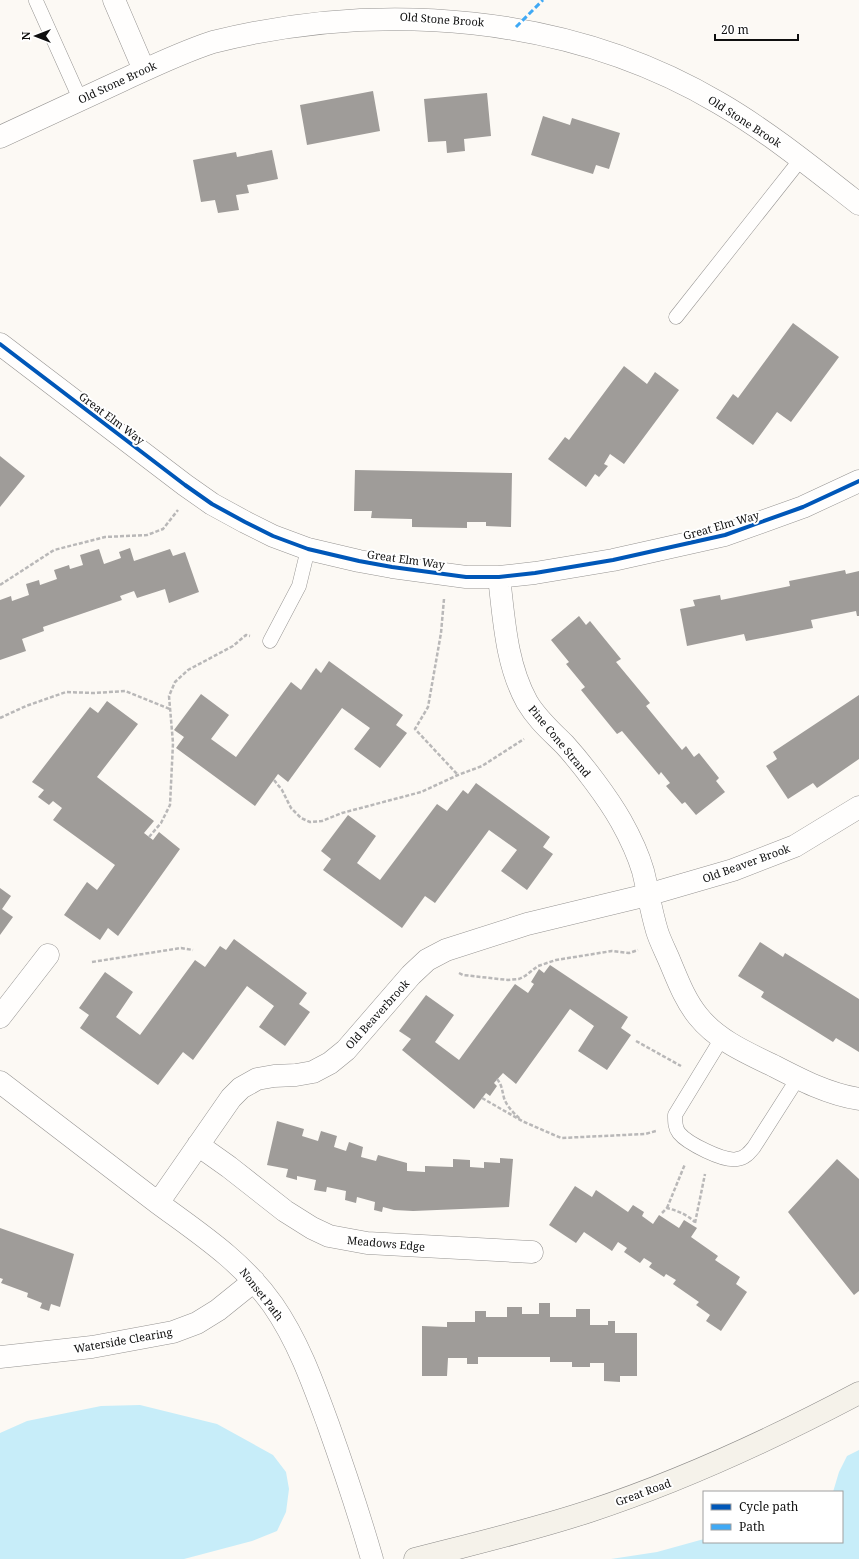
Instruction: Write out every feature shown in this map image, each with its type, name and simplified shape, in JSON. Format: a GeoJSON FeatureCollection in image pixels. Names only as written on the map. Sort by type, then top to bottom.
{"type":"FeatureCollection","features":[{"type":"Feature","properties":{"kind":"main road","name":"Great Road"},"geometry":{"type":"LineString","coordinates":[[415,1559],[532,1529],[591,1511],[648,1490],[696,1472],[742,1452],[859,1393]]}},
{"type":"Feature","properties":{"kind":"street"},"geometry":{"type":"LineString","coordinates":[[114,0],[144,70]]}},
{"type":"Feature","properties":{"kind":"street","name":"Old Stone Brook"},"geometry":{"type":"LineString","coordinates":[[0,137],[172,56],[213,42],[256,31],[299,23],[342,18],[429,16],[473,20],[558,36],[641,64],[681,82],[756,126],[859,204]]}},
{"type":"Feature","properties":{"kind":"street","name":"Great Elm Way"},"geometry":{"type":"LineString","coordinates":[[0,344],[212,504],[273,536],[308,549],[359,562],[466,577],[499,577],[535,573],[613,560],[725,535],[803,508],[859,481]]}},
{"type":"Feature","properties":{"kind":"street","name":"Pine Cone Strand"},"geometry":{"type":"LineString","coordinates":[[499,577],[511,664],[527,702],[544,724],[566,746],[617,814],[629,834],[643,872],[652,914],[662,943],[690,1005],[709,1027],[722,1038],[740,1049],[823,1090],[845,1097],[859,1099]]}},
{"type":"Feature","properties":{"kind":"street","name":"Old Beaver Brook"},"geometry":{"type":"LineString","coordinates":[[647,895],[726,872],[771,856],[802,842],[859,807]]}},
{"type":"Feature","properties":{"kind":"street","name":"Old Beaverbrook"},"geometry":{"type":"LineString","coordinates":[[158,1203],[231,1098],[241,1088],[257,1079],[313,1072],[330,1063],[346,1050],[411,975],[427,960],[470,941],[527,924],[647,895]]}},
{"type":"Feature","properties":{"kind":"street"},"geometry":{"type":"LineString","coordinates":[[0,1017],[48,955]]}},
{"type":"Feature","properties":{"kind":"street","name":"Nonset Path"},"geometry":{"type":"LineString","coordinates":[[0,1082],[234,1260],[254,1281],[272,1304],[287,1326],[315,1388],[357,1508],[372,1559]]}},
{"type":"Feature","properties":{"kind":"street","name":"Meadows Edge"},"geometry":{"type":"LineString","coordinates":[[198,1145],[229,1167],[285,1211],[312,1228],[330,1236],[367,1243],[532,1252]]}},
{"type":"Feature","properties":{"kind":"street","name":"Waterside Clearing"},"geometry":{"type":"LineString","coordinates":[[0,1356],[92,1347],[173,1332],[197,1323],[213,1313],[254,1281]]}},
{"type":"Feature","properties":{"kind":"lane"},"geometry":{"type":"LineString","coordinates":[[36,1],[80,99]]}},
{"type":"Feature","properties":{"kind":"lane"},"geometry":{"type":"LineString","coordinates":[[676,317],[801,159]]}},
{"type":"Feature","properties":{"kind":"lane"},"geometry":{"type":"LineString","coordinates":[[270,641],[299,586],[308,549]]}},
{"type":"Feature","properties":{"kind":"lane"},"geometry":{"type":"LineString","coordinates":[[722,1038],[675,1115],[675,1124],[679,1133],[713,1155],[725,1159],[736,1160],[746,1156],[754,1147],[798,1078]]}},
{"type":"Feature","properties":{"kind":"path"},"geometry":{"type":"LineString","coordinates":[[0,585],[54,550],[106,537],[147,535],[163,528],[193,490]]}},
{"type":"Feature","properties":{"kind":"path"},"geometry":{"type":"LineString","coordinates":[[446,574],[441,633],[428,708],[415,729],[458,775]]}},
{"type":"Feature","properties":{"kind":"path"},"geometry":{"type":"LineString","coordinates":[[149,836],[161,823],[170,805],[173,744],[169,696],[175,682],[188,670],[233,646],[246,635],[270,641]]}},
{"type":"Feature","properties":{"kind":"path"},"geometry":{"type":"LineString","coordinates":[[0,718],[26,706],[66,692],[94,693],[125,690],[170,708]]}},
{"type":"Feature","properties":{"kind":"path"},"geometry":{"type":"LineString","coordinates":[[274,780],[282,790],[291,808],[301,818],[310,822],[322,821],[342,813],[421,792],[482,766],[506,752],[544,724]]}},
{"type":"Feature","properties":{"kind":"path"},"geometry":{"type":"LineString","coordinates":[[441,953],[452,969],[463,975],[519,980],[538,966],[556,960],[612,951],[629,953],[662,943]]}},
{"type":"Feature","properties":{"kind":"path"},"geometry":{"type":"LineString","coordinates":[[92,962],[181,948],[193,950]]}},
{"type":"Feature","properties":{"kind":"path"},"geometry":{"type":"LineString","coordinates":[[636,1041],[699,1075]]}},
{"type":"Feature","properties":{"kind":"path"},"geometry":{"type":"LineString","coordinates":[[498,1079],[502,1085],[504,1098],[508,1106],[522,1121]]}},
{"type":"Feature","properties":{"kind":"path"},"geometry":{"type":"LineString","coordinates":[[482,1098],[522,1121],[561,1138],[645,1134],[675,1124]]}},
{"type":"Feature","properties":{"kind":"path"},"geometry":{"type":"LineString","coordinates":[[662,1213],[667,1208],[695,1144]]}},
{"type":"Feature","properties":{"kind":"path"},"geometry":{"type":"LineString","coordinates":[[667,1208],[683,1213],[695,1223],[705,1172],[713,1155]]}},
{"type":"Feature","properties":{"kind":"water"},"geometry":{"type":"Polygon","coordinates":[[[140,1405],[217,1424],[273,1455],[286,1472],[289,1489],[286,1512],[277,1531],[252,1541],[184,1559],[0,1559],[0,1433],[27,1421],[101,1406],[140,1405]]]}},
{"type":"Feature","properties":{"kind":"water"},"geometry":{"type":"Polygon","coordinates":[[[859,1450],[859,1559],[611,1559],[657,1552],[703,1539],[703,1543],[843,1543],[843,1491],[833,1491],[839,1472],[847,1456],[859,1450]]]}},
{"type":"Feature","properties":{"kind":"building"},"geometry":{"type":"Polygon","coordinates":[[[373,91],[380,131],[307,145],[300,105],[373,91]]]}},
{"type":"Feature","properties":{"kind":"building"},"geometry":{"type":"Polygon","coordinates":[[[487,93],[491,136],[464,139],[465,151],[447,153],[446,141],[428,142],[424,99],[487,93]]]}},
{"type":"Feature","properties":{"kind":"building"},"geometry":{"type":"Polygon","coordinates":[[[543,116],[570,125],[572,118],[620,133],[609,169],[596,165],[593,174],[531,155],[543,116]]]}},
{"type":"Feature","properties":{"kind":"building"},"geometry":{"type":"Polygon","coordinates":[[[272,150],[278,179],[247,185],[249,193],[236,195],[239,210],[218,213],[215,200],[201,202],[193,160],[236,152],[237,157],[272,150]]]}},
{"type":"Feature","properties":{"kind":"building"},"geometry":{"type":"Polygon","coordinates":[[[793,323],[839,357],[791,422],[777,412],[753,445],[716,418],[733,394],[738,398],[793,323]]]}},
{"type":"Feature","properties":{"kind":"building"},"geometry":{"type":"Polygon","coordinates":[[[624,366],[647,384],[655,372],[679,390],[624,464],[610,454],[604,464],[608,466],[599,477],[595,474],[586,487],[548,459],[565,437],[569,440],[624,366]]]}},
{"type":"Feature","properties":{"kind":"building"},"geometry":{"type":"Polygon","coordinates":[[[0,456],[25,476],[0,507],[0,456]]]}},
{"type":"Feature","properties":{"kind":"building"},"geometry":{"type":"Polygon","coordinates":[[[355,470],[512,473],[511,527],[486,526],[486,522],[467,522],[467,528],[412,527],[412,519],[371,518],[372,511],[354,511],[355,470]]]}},
{"type":"Feature","properties":{"kind":"building"},"geometry":{"type":"Polygon","coordinates":[[[130,548],[134,561],[170,549],[173,556],[185,552],[199,592],[169,603],[165,589],[137,598],[134,591],[120,596],[122,600],[43,627],[44,631],[22,639],[26,651],[0,660],[0,600],[11,596],[12,601],[29,595],[26,584],[39,580],[40,585],[57,579],[54,570],[69,565],[70,569],[83,565],[80,555],[99,549],[104,564],[121,558],[119,552],[130,548]]]}},
{"type":"Feature","properties":{"kind":"building"},"geometry":{"type":"Polygon","coordinates":[[[845,570],[846,574],[859,571],[859,616],[857,616],[856,611],[811,620],[813,628],[746,641],[744,634],[687,646],[680,609],[695,606],[693,600],[720,595],[721,600],[790,586],[789,581],[845,570]]]}},
{"type":"Feature","properties":{"kind":"building"},"geometry":{"type":"Polygon","coordinates":[[[579,616],[586,625],[590,621],[621,659],[616,662],[650,703],[646,706],[682,750],[686,746],[694,757],[699,753],[719,778],[716,781],[725,792],[696,815],[685,802],[682,804],[666,786],[670,783],[661,772],[659,775],[622,731],[617,734],[581,690],[585,687],[566,664],[569,662],[551,640],[579,616]]]}},
{"type":"Feature","properties":{"kind":"building"},"geometry":{"type":"Polygon","coordinates":[[[329,661],[403,715],[396,725],[407,733],[380,768],[354,749],[370,728],[342,708],[288,782],[278,774],[255,806],[176,748],[184,737],[174,730],[201,694],[229,715],[211,739],[236,757],[291,682],[301,690],[316,668],[321,673],[329,661]]]}},
{"type":"Feature","properties":{"kind":"building"},"geometry":{"type":"Polygon","coordinates":[[[859,695],[859,759],[817,788],[813,783],[788,799],[766,766],[777,759],[773,752],[859,695]]]}},
{"type":"Feature","properties":{"kind":"building"},"geometry":{"type":"Polygon","coordinates":[[[107,701],[138,724],[97,777],[154,821],[144,833],[153,840],[159,832],[180,849],[118,936],[108,928],[100,940],[64,915],[87,882],[97,890],[115,865],[53,820],[62,808],[53,801],[49,805],[38,797],[44,790],[32,782],[90,707],[98,713],[107,701]]]}},
{"type":"Feature","properties":{"kind":"building"},"geometry":{"type":"Polygon","coordinates":[[[476,783],[550,837],[543,847],[553,854],[527,890],[501,871],[517,850],[489,830],[435,903],[425,896],[402,928],[323,870],[331,859],[321,851],[348,815],[376,836],[357,863],[380,880],[437,804],[447,811],[463,790],[468,794],[476,783]]]}},
{"type":"Feature","properties":{"kind":"building"},"geometry":{"type":"Polygon","coordinates":[[[0,888],[11,896],[2,909],[13,917],[0,935],[0,888]]]}},
{"type":"Feature","properties":{"kind":"building"},"geometry":{"type":"Polygon","coordinates":[[[234,939],[307,993],[299,1004],[310,1012],[285,1046],[259,1027],[274,1006],[247,986],[193,1060],[183,1052],[158,1085],[80,1028],[89,1015],[79,1008],[105,972],[133,992],[116,1017],[140,1035],[195,960],[205,967],[220,946],[226,950],[234,939]]]}},
{"type":"Feature","properties":{"kind":"building"},"geometry":{"type":"Polygon","coordinates":[[[760,942],[783,957],[785,953],[859,999],[859,1052],[836,1038],[833,1042],[761,997],[764,992],[738,976],[760,942]]]}},
{"type":"Feature","properties":{"kind":"building"},"geometry":{"type":"Polygon","coordinates":[[[550,965],[628,1017],[621,1028],[631,1035],[607,1070],[578,1051],[594,1026],[570,1009],[516,1084],[503,1073],[494,1083],[497,1086],[490,1096],[486,1093],[474,1109],[402,1050],[411,1039],[399,1031],[426,995],[454,1015],[435,1042],[459,1060],[515,984],[528,993],[534,984],[531,982],[539,969],[544,973],[550,965]]]}},
{"type":"Feature","properties":{"kind":"building"},"geometry":{"type":"Polygon","coordinates":[[[277,1121],[304,1129],[302,1136],[318,1141],[321,1131],[337,1136],[334,1147],[346,1151],[349,1142],[363,1147],[361,1157],[376,1161],[378,1155],[407,1163],[407,1171],[425,1172],[425,1166],[453,1167],[453,1159],[470,1160],[470,1167],[484,1168],[484,1162],[500,1163],[500,1158],[513,1159],[509,1207],[413,1211],[394,1210],[383,1207],[382,1212],[374,1210],[375,1202],[357,1197],[356,1203],[345,1200],[346,1191],[327,1187],[326,1192],[314,1190],[316,1180],[297,1176],[297,1180],[286,1177],[288,1169],[267,1165],[277,1121]]]}},
{"type":"Feature","properties":{"kind":"building"},"geometry":{"type":"Polygon","coordinates":[[[837,1159],[859,1179],[859,1291],[854,1295],[788,1212],[837,1159]]]}},
{"type":"Feature","properties":{"kind":"building"},"geometry":{"type":"Polygon","coordinates":[[[575,1186],[592,1197],[596,1190],[628,1212],[633,1205],[644,1212],[642,1216],[653,1224],[659,1215],[679,1228],[684,1220],[697,1228],[691,1237],[718,1256],[715,1260],[740,1277],[736,1284],[747,1292],[721,1331],[706,1321],[710,1315],[696,1305],[699,1302],[673,1284],[676,1280],[666,1274],[664,1277],[649,1267],[652,1263],[644,1258],[640,1263],[624,1252],[627,1248],[618,1242],[612,1251],[584,1232],[576,1243],[549,1225],[575,1186]]]}},
{"type":"Feature","properties":{"kind":"building"},"geometry":{"type":"Polygon","coordinates":[[[0,1228],[74,1254],[60,1307],[51,1304],[49,1311],[40,1308],[42,1303],[27,1297],[28,1293],[1,1283],[3,1279],[0,1278],[0,1228]]]}},
{"type":"Feature","properties":{"kind":"building"},"geometry":{"type":"Polygon","coordinates":[[[539,1303],[550,1303],[550,1317],[576,1317],[576,1309],[590,1309],[590,1325],[608,1325],[608,1321],[615,1321],[615,1333],[637,1333],[637,1376],[620,1376],[620,1382],[604,1381],[604,1363],[590,1363],[590,1367],[572,1367],[572,1362],[550,1362],[550,1357],[478,1357],[478,1364],[467,1364],[467,1358],[448,1358],[447,1376],[422,1376],[422,1326],[447,1327],[447,1322],[475,1322],[475,1311],[486,1311],[486,1317],[507,1317],[507,1307],[522,1307],[522,1314],[539,1314],[539,1303]]]}},
{"type":"Feature","properties":{"kind":"marked path"},"geometry":{"type":"LineString","coordinates":[[516,27],[543,0]]}},
{"type":"Feature","properties":{"kind":"cycle path"},"geometry":{"type":"LineString","coordinates":[[0,344],[212,504],[273,536],[308,549],[392,567],[466,577],[499,577],[535,573],[613,560],[725,535],[803,507],[859,481]]}}]}
